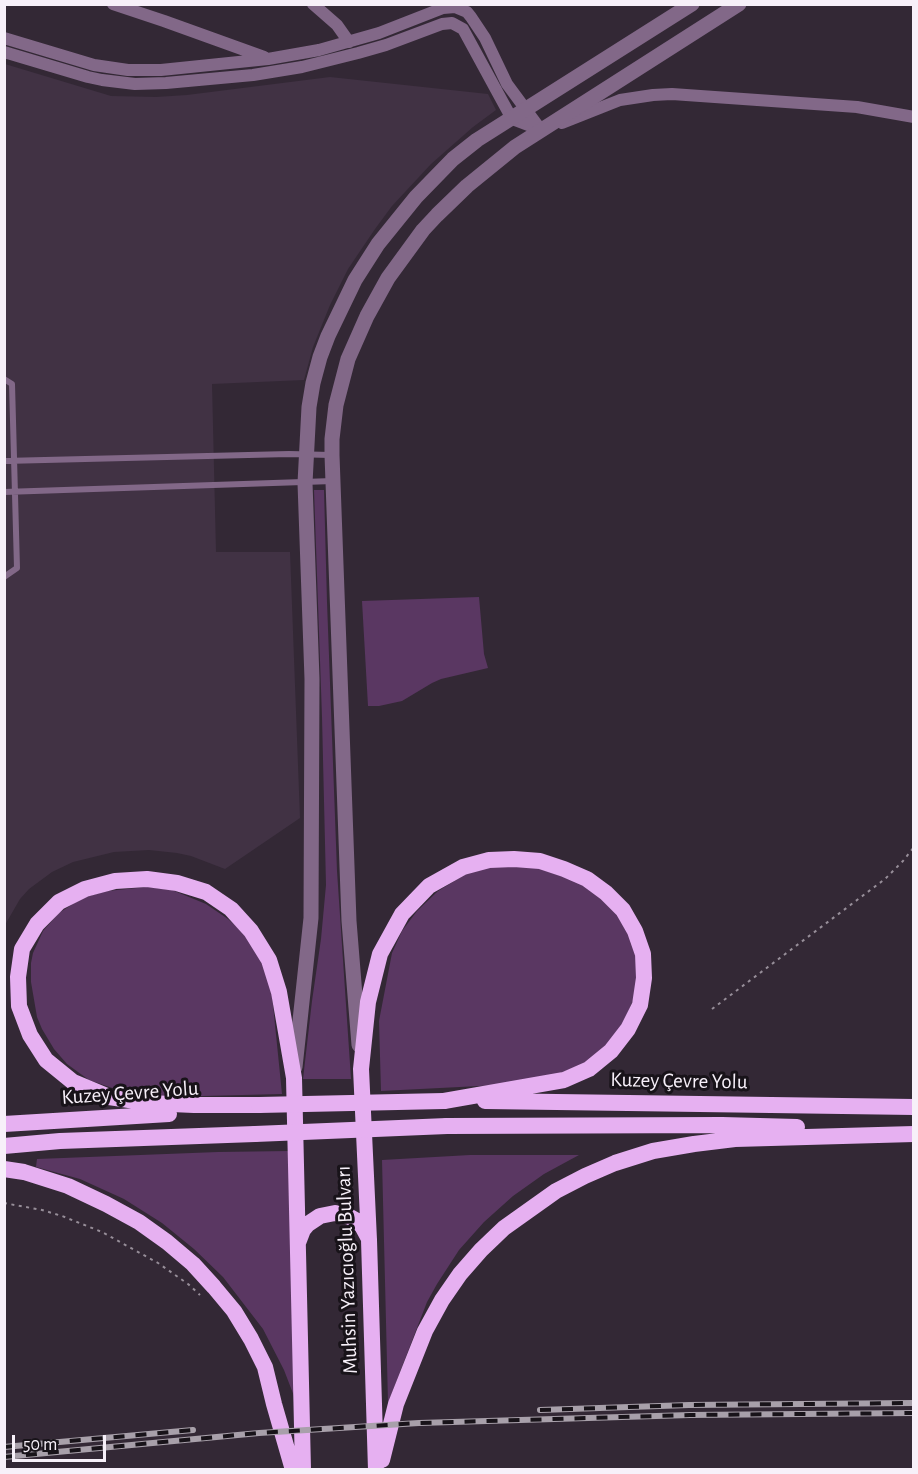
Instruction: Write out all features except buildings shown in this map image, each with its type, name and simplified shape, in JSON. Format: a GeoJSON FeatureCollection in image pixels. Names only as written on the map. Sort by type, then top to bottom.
{"type":"FeatureCollection","features":[{"type":"Feature","properties":{"kind":"highway","name":"Muhsin Yazıcıoğlu Bulvarı"},"geometry":{"type":"LineString","coordinates":[[378,1470],[361,1069],[368,1002],[380,954],[402,914],[429,886],[463,867],[489,860],[540,861],[587,879],[623,910],[643,954],[644,978],[640,1005],[628,1029],[611,1051],[589,1069],[564,1080],[444,1101]]}},
{"type":"Feature","properties":{"kind":"highway"},"geometry":{"type":"LineString","coordinates":[[303,1470],[298,1245],[294,1078],[279,992],[269,960],[251,932],[231,909],[206,892],[177,883],[147,879],[115,881],[85,889],[59,902],[37,924],[22,949],[18,977],[19,1006],[30,1035],[46,1060],[55,1068],[73,1082],[109,1097],[149,1104],[194,1105],[259,1105],[444,1101]]}},
{"type":"Feature","properties":{"kind":"highway","name":"Kuzey Çevre Yolu"},"geometry":{"type":"LineString","coordinates":[[444,1101],[914,1107]]}},
{"type":"Feature","properties":{"kind":"highway","name":"Kuzey Çevre Yolu"},"geometry":{"type":"LineString","coordinates":[[4,1124],[164,1114],[259,1105]]}},
{"type":"Feature","properties":{"kind":"highway","name":"Kuzey Çevre Yolu"},"geometry":{"type":"LineString","coordinates":[[4,1146],[60,1141],[447,1126],[722,1125],[914,1133]]}},
{"type":"Feature","properties":{"kind":"highway"},"geometry":{"type":"LineString","coordinates":[[378,1470],[396,1404],[425,1331],[442,1300],[460,1274],[504,1228],[556,1191],[615,1163],[653,1152],[694,1144],[735,1140],[914,1133]]}},
{"type":"Feature","properties":{"kind":"highway"},"geometry":{"type":"LineString","coordinates":[[4,1170],[24,1172],[68,1186],[106,1204],[139,1222],[193,1264],[234,1311],[265,1367],[273,1404],[293,1470]]}},
{"type":"Feature","properties":{"kind":"highway"},"geometry":{"type":"LineString","coordinates":[[298,1245],[308,1224],[321,1216],[335,1213],[357,1221],[369,1240]]}},
{"type":"Feature","properties":{"kind":"street"},"geometry":{"type":"LineString","coordinates":[[113,4],[268,59]]}},
{"type":"Feature","properties":{"kind":"street"},"geometry":{"type":"LineString","coordinates":[[313,4],[333,21],[349,42]]}},
{"type":"Feature","properties":{"kind":"street"},"geometry":{"type":"LineString","coordinates":[[294,1078],[311,918],[312,679],[305,483],[310,399],[320,357],[336,318],[367,261],[396,220],[445,167],[477,140],[692,4]]}},
{"type":"Feature","properties":{"kind":"street"},"geometry":{"type":"LineString","coordinates":[[361,1069],[349,921],[332,455],[334,421],[344,374],[354,345],[388,279],[418,237],[451,201],[483,172],[515,147],[739,4]]}},
{"type":"Feature","properties":{"kind":"street"},"geometry":{"type":"LineString","coordinates":[[4,38],[94,65],[128,70],[161,70],[268,59],[319,50],[400,25],[442,8],[461,9],[471,17],[485,38],[507,84],[542,130]]}},
{"type":"Feature","properties":{"kind":"street"},"geometry":{"type":"LineString","coordinates":[[4,52],[102,80],[135,84],[166,83],[253,75],[302,67],[386,45],[442,24],[452,23],[463,29],[512,119],[542,130],[620,100],[672,94],[857,107],[914,117]]}},
{"type":"Feature","properties":{"kind":"lane"},"geometry":{"type":"LineString","coordinates":[[4,379],[12,384],[17,568],[4,578]]}},
{"type":"Feature","properties":{"kind":"lane"},"geometry":{"type":"LineString","coordinates":[[4,461],[332,455]]}},
{"type":"Feature","properties":{"kind":"lane"},"geometry":{"type":"LineString","coordinates":[[4,492],[333,481]]}},
{"type":"Feature","properties":{"kind":"path"},"geometry":{"type":"LineString","coordinates":[[712,1009],[885,879],[914,848]]}},
{"type":"Feature","properties":{"kind":"path"},"geometry":{"type":"LineString","coordinates":[[4,1203],[42,1210],[102,1232],[158,1263],[188,1284],[205,1300]]}},
{"type":"Feature","properties":{"kind":"shaded area"},"geometry":{"type":"Polygon","coordinates":[[[5,64],[111,96],[187,95],[330,77],[488,94],[496,110],[431,164],[392,206],[375,229],[348,269],[330,305],[313,347],[304,380],[212,384],[216,552],[290,552],[300,818],[225,869],[191,856],[149,850],[114,852],[73,862],[52,872],[29,889],[20,899],[5,925],[5,64]]]}},
{"type":"Feature","properties":{"kind":"shaded area"},"geometry":{"type":"Polygon","coordinates":[[[314,490],[324,490],[337,871],[351,1079],[303,1079],[326,885],[314,490]]]}},
{"type":"Feature","properties":{"kind":"shaded area"},"geometry":{"type":"Polygon","coordinates":[[[479,597],[484,654],[488,668],[441,679],[402,701],[368,706],[362,601],[479,597]]]}},
{"type":"Feature","properties":{"kind":"shaded area"},"geometry":{"type":"Polygon","coordinates":[[[493,866],[533,866],[575,879],[615,907],[635,947],[638,989],[617,1037],[583,1065],[548,1077],[499,1085],[381,1091],[379,1021],[392,953],[402,931],[417,911],[438,891],[466,874],[493,866]]]}},
{"type":"Feature","properties":{"kind":"shaded area"},"geometry":{"type":"Polygon","coordinates":[[[147,887],[172,890],[206,904],[238,928],[256,949],[271,985],[282,1094],[164,1097],[124,1092],[89,1080],[67,1064],[54,1049],[37,1017],[31,982],[33,953],[43,931],[59,913],[82,898],[107,891],[147,887]]]}},
{"type":"Feature","properties":{"kind":"shaded area"},"geometry":{"type":"Polygon","coordinates":[[[290,1151],[294,1396],[284,1370],[263,1329],[223,1277],[194,1249],[162,1223],[124,1199],[80,1179],[36,1167],[37,1159],[290,1151]]]}},
{"type":"Feature","properties":{"kind":"shaded area"},"geometry":{"type":"Polygon","coordinates":[[[470,1155],[579,1155],[544,1174],[513,1196],[484,1222],[459,1250],[427,1302],[388,1403],[382,1160],[470,1155]]]}},
{"type":"Feature","properties":{"kind":"railway"},"geometry":{"type":"LineString","coordinates":[[540,1410],[689,1405],[914,1403]]}},
{"type":"Feature","properties":{"kind":"railway"},"geometry":{"type":"LineString","coordinates":[[4,1457],[259,1433],[419,1423],[690,1415],[914,1413]]}},
{"type":"Feature","properties":{"kind":"railway"},"geometry":{"type":"LineString","coordinates":[[4,1447],[193,1430]]}}]}
